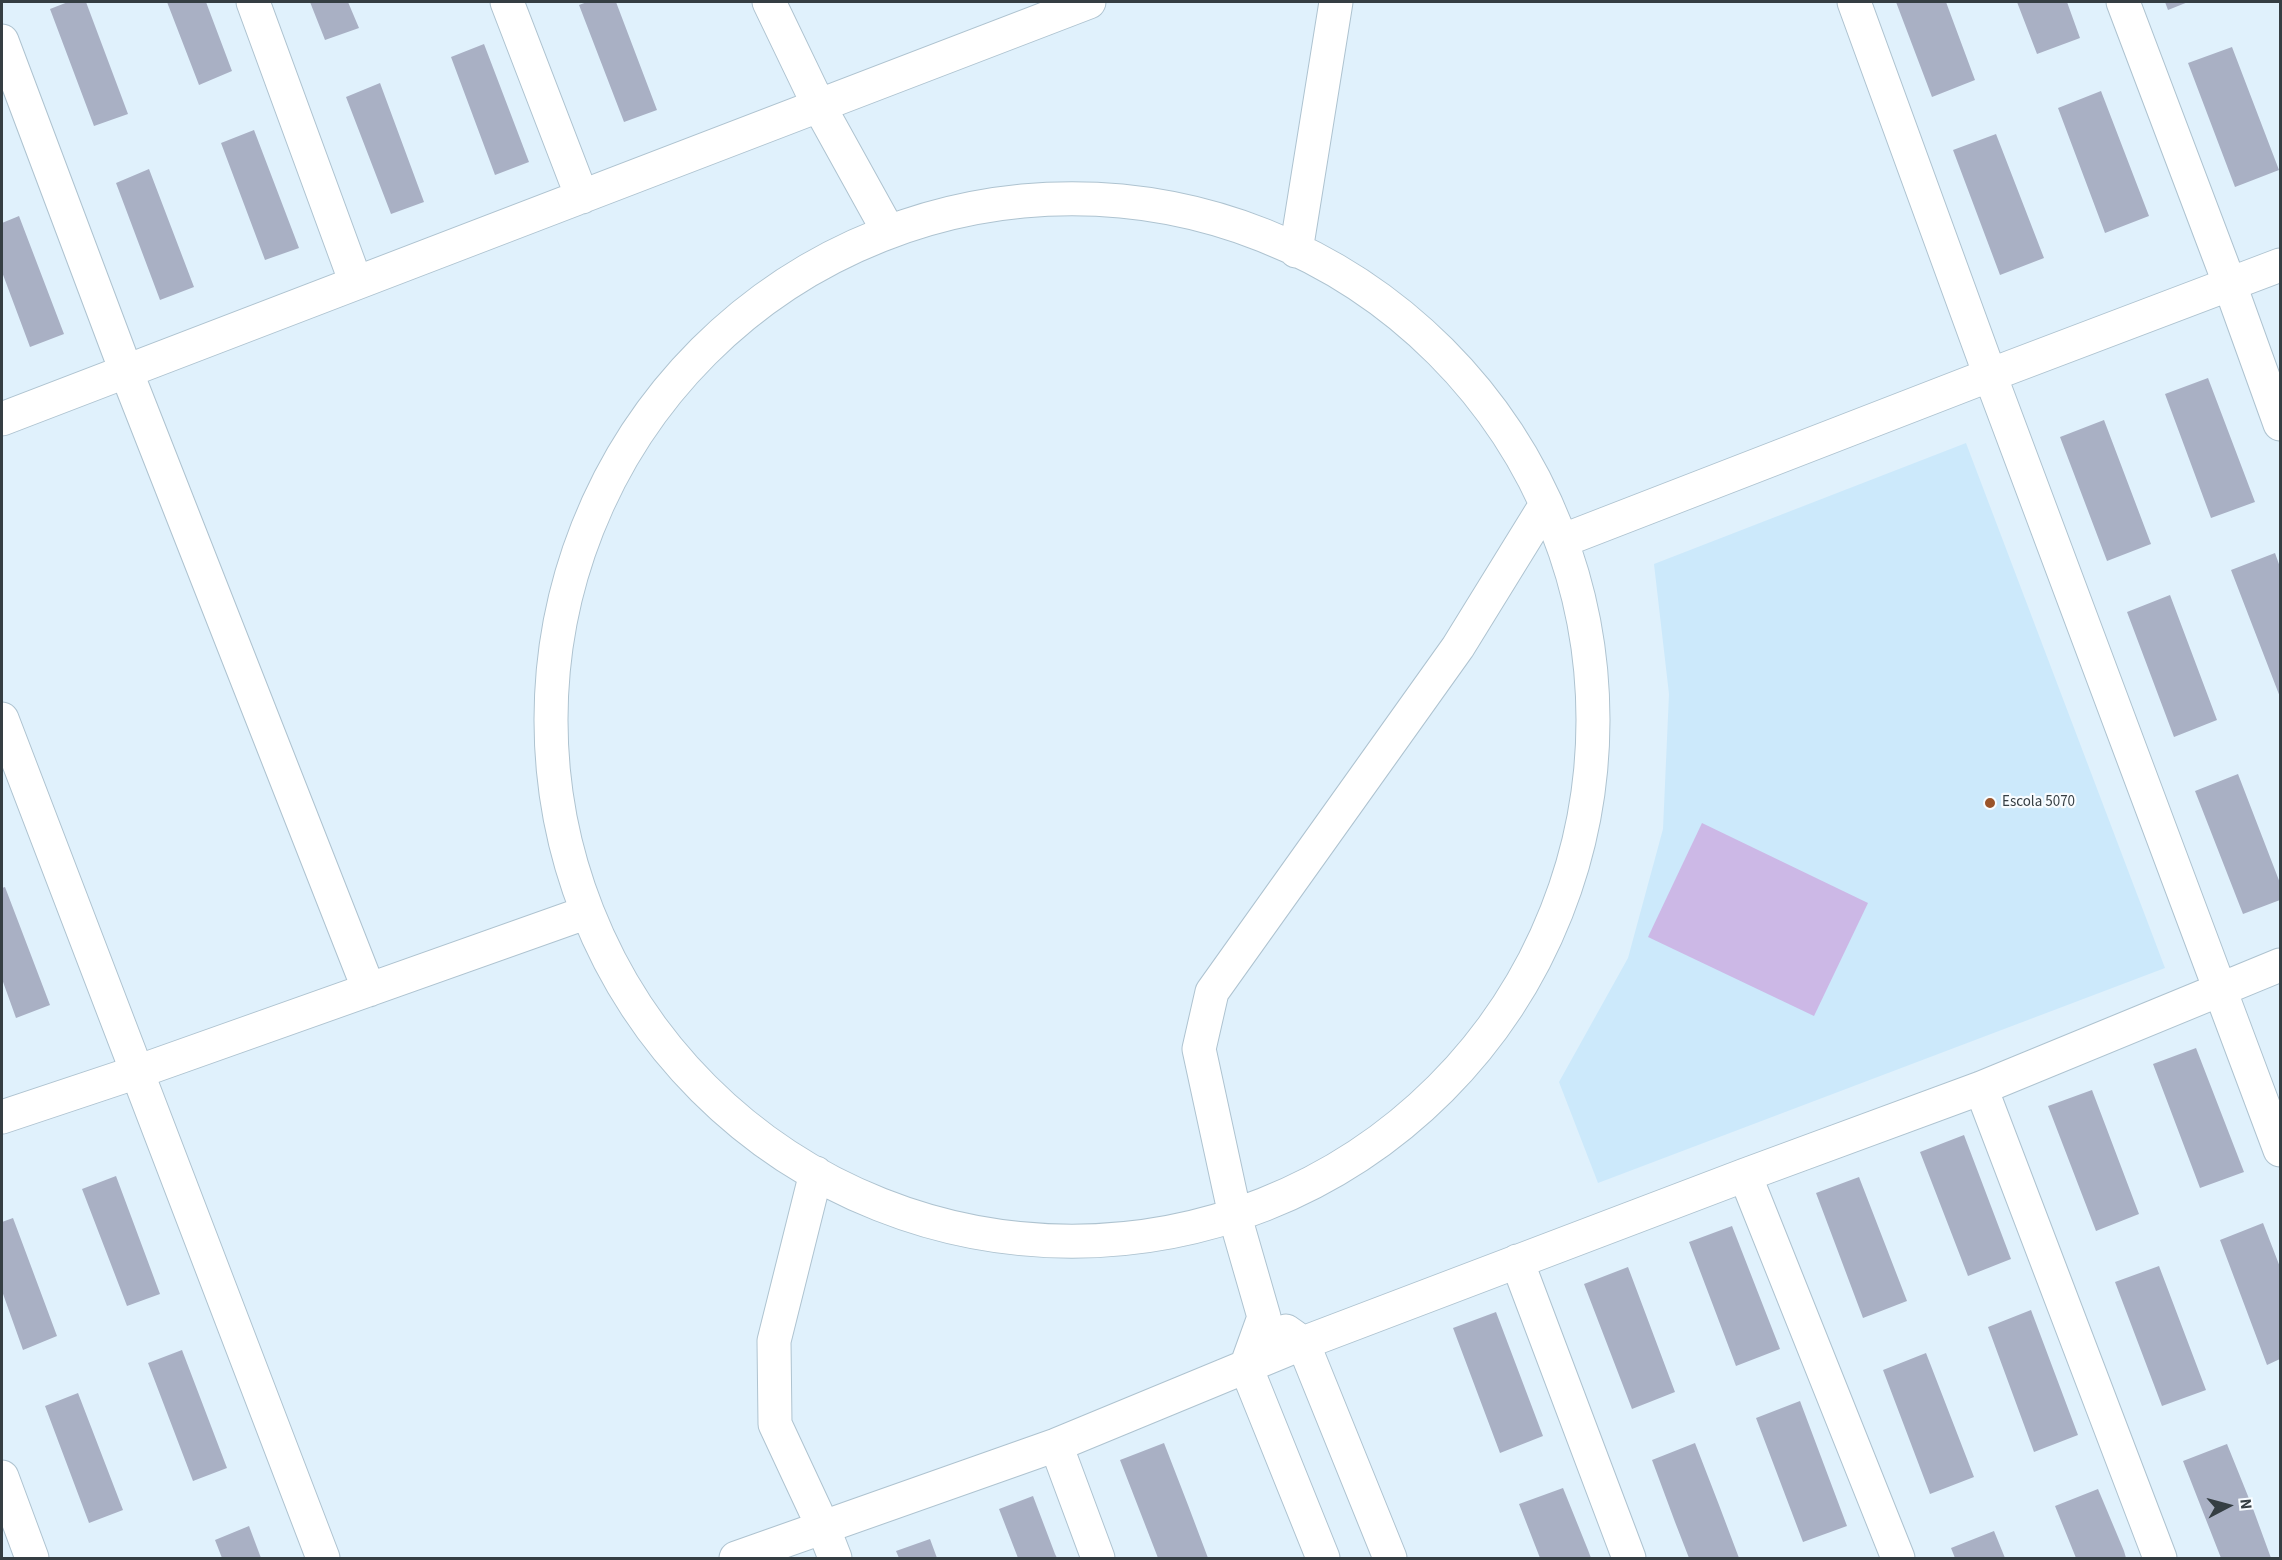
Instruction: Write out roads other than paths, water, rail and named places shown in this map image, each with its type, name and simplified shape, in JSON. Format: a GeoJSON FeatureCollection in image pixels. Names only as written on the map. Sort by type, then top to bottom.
{"type":"FeatureCollection","features":[{"type":"Feature","properties":{"kind":"street"},"geometry":{"type":"LineString","coordinates":[[253,2],[356,283]]}},
{"type":"Feature","properties":{"kind":"street"},"geometry":{"type":"LineString","coordinates":[[507,2],[582,197]]}},
{"type":"Feature","properties":{"kind":"street"},"geometry":{"type":"LineString","coordinates":[[769,2],[819,106],[886,227]]}},
{"type":"Feature","properties":{"kind":"street"},"geometry":{"type":"LineString","coordinates":[[2,418],[819,106],[1041,10],[1089,2]]}},
{"type":"Feature","properties":{"kind":"street"},"geometry":{"type":"LineString","coordinates":[[1296,251],[1335,2]]}},
{"type":"Feature","properties":{"kind":"street"},"geometry":{"type":"LineString","coordinates":[[1854,2],[1990,375],[2280,1150]]}},
{"type":"Feature","properties":{"kind":"street"},"geometry":{"type":"LineString","coordinates":[[2123,2],[2280,424]]}},
{"type":"Feature","properties":{"kind":"street"},"geometry":{"type":"LineString","coordinates":[[2,41],[126,371],[369,990]]}},
{"type":"Feature","properties":{"kind":"street"},"geometry":{"type":"LineString","coordinates":[[1048,193],[1212,212],[1296,251],[1363,282],[1484,395],[1564,540],[1595,705],[1573,872],[1501,1022],[1384,1143],[1236,1220],[1080,1247],[924,1225],[781,1157],[664,1050],[585,913],[549,750],[566,585],[633,433],[743,309],[886,227],[1048,193]]}},
{"type":"Feature","properties":{"kind":"street"},"geometry":{"type":"LineString","coordinates":[[1564,540],[1990,375],[2280,266]]}},
{"type":"Feature","properties":{"kind":"street"},"geometry":{"type":"LineString","coordinates":[[1323,1558],[1246,1367],[1264,1317],[1236,1220],[1199,1049],[1212,992],[1458,647],[1545,507]]}},
{"type":"Feature","properties":{"kind":"street"},"geometry":{"type":"LineString","coordinates":[[2,718],[323,1558]]}},
{"type":"Feature","properties":{"kind":"street"},"geometry":{"type":"LineString","coordinates":[[2,1117],[137,1072],[585,913]]}},
{"type":"Feature","properties":{"kind":"street"},"geometry":{"type":"LineString","coordinates":[[736,1558],[1056,1445],[1303,1343],[1981,1088],[2280,965]]}},
{"type":"Feature","properties":{"kind":"street"},"geometry":{"type":"LineString","coordinates":[[1981,1088],[2160,1558]]}},
{"type":"Feature","properties":{"kind":"street"},"geometry":{"type":"LineString","coordinates":[[816,1173],[774,1341],[775,1424],[835,1558]]}},
{"type":"Feature","properties":{"kind":"street"},"geometry":{"type":"LineString","coordinates":[[1745,1175],[1898,1558]]}},
{"type":"Feature","properties":{"kind":"street"},"geometry":{"type":"LineString","coordinates":[[1517,1261],[1629,1558]]}},
{"type":"Feature","properties":{"kind":"street"},"geometry":{"type":"LineString","coordinates":[[1264,1317],[1303,1343],[1390,1558]]}},
{"type":"Feature","properties":{"kind":"street"},"geometry":{"type":"LineString","coordinates":[[1056,1445],[1098,1558]]}},
{"type":"Feature","properties":{"kind":"street"},"geometry":{"type":"LineString","coordinates":[[2,1477],[32,1558]]}},
{"type":"Feature","properties":{"kind":"place","name":"Escola 5070"},"geometry":{"type":"Point","coordinates":[1990,803]}}]}
